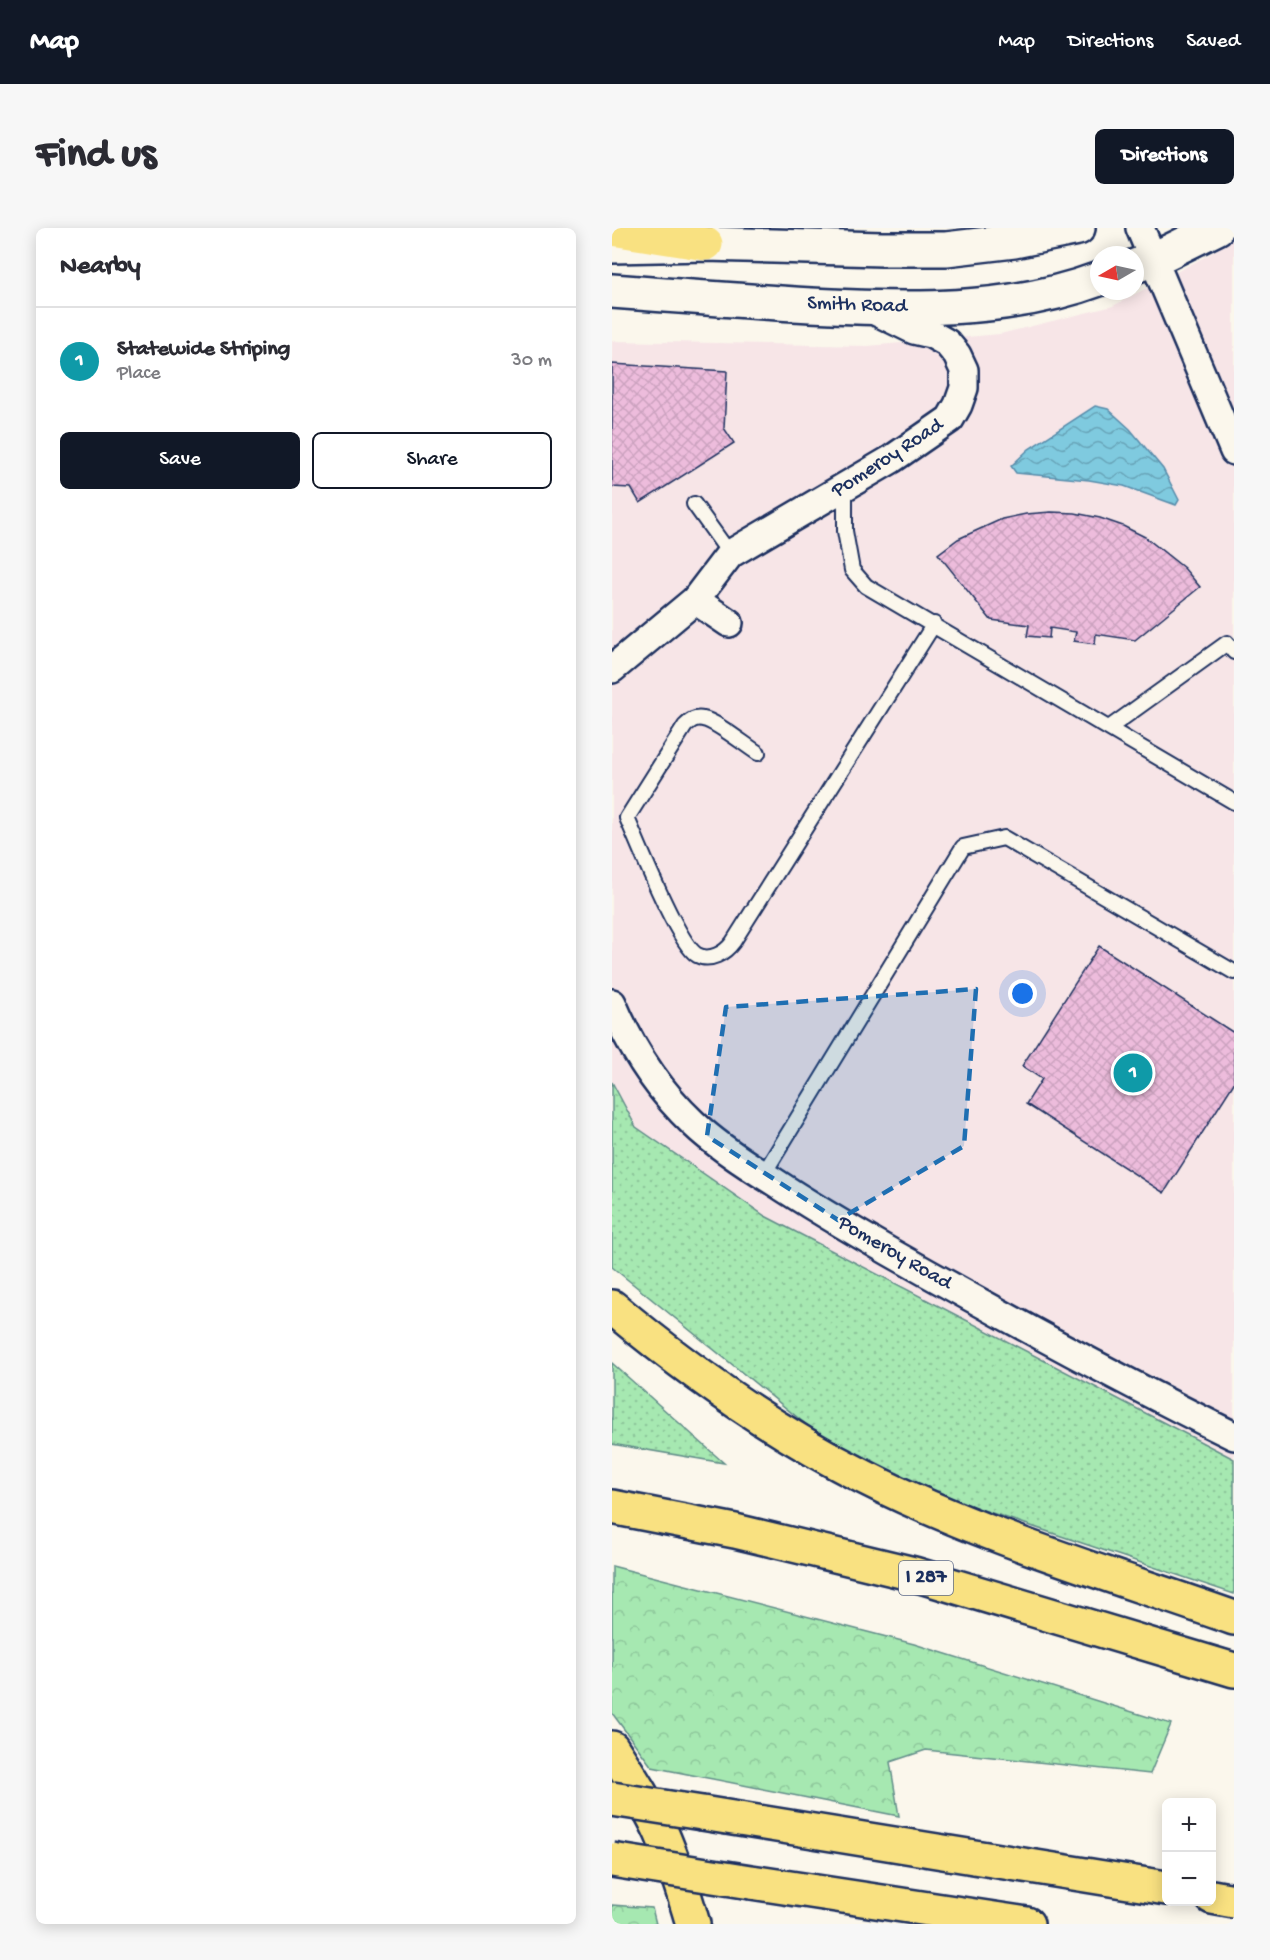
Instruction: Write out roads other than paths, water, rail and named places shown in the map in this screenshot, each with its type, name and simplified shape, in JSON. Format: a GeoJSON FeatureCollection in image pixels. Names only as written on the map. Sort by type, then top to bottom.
{"type":"FeatureCollection","features":[{"type":"Feature","properties":{"kind":"highway"},"geometry":{"type":"LineString","coordinates":[[612,229],[706,244]]}},
{"type":"Feature","properties":{"kind":"highway"},"geometry":{"type":"LineString","coordinates":[[612,1307],[668,1354],[732,1400],[799,1442],[865,1478],[936,1510],[1010,1539],[1234,1618]]}},
{"type":"Feature","properties":{"kind":"highway","name":"I 287"},"geometry":{"type":"LineString","coordinates":[[612,1507],[735,1531],[914,1574],[1234,1670]]}},
{"type":"Feature","properties":{"kind":"highway"},"geometry":{"type":"LineString","coordinates":[[612,1748],[634,1782],[660,1830],[693,1924]]}},
{"type":"Feature","properties":{"kind":"highway"},"geometry":{"type":"LineString","coordinates":[[612,1799],[1162,1887]]}},
{"type":"Feature","properties":{"kind":"highway"},"geometry":{"type":"LineString","coordinates":[[612,1860],[1027,1924]]}},
{"type":"Feature","properties":{"kind":"highway"},"geometry":{"type":"LineString","coordinates":[[1216,1898],[1234,1901]]}},
{"type":"Feature","properties":{"kind":"main road"},"geometry":{"type":"LineString","coordinates":[[612,246],[706,244],[946,249],[1014,241],[1078,228]]}},
{"type":"Feature","properties":{"kind":"main road"},"geometry":{"type":"LineString","coordinates":[[1145,262],[1217,228]]}},
{"type":"Feature","properties":{"kind":"main road","name":"Smith Road"},"geometry":{"type":"LineString","coordinates":[[612,291],[869,308],[924,308],[1024,298],[1090,281]]}},
{"type":"Feature","properties":{"kind":"street"},"geometry":{"type":"LineString","coordinates":[[1140,228],[1145,262],[1234,450]]}},
{"type":"Feature","properties":{"kind":"street","name":"Pomeroy Road"},"geometry":{"type":"LineString","coordinates":[[612,669],[694,600],[730,554],[892,459],[950,419],[964,388],[964,370],[957,356],[947,344],[931,334],[914,330],[869,308]]}},
{"type":"Feature","properties":{"kind":"street"},"geometry":{"type":"LineString","coordinates":[[694,600],[729,623]]}},
{"type":"Feature","properties":{"kind":"street","name":"Pomeroy Road"},"geometry":{"type":"LineString","coordinates":[[612,1003],[624,1032],[667,1096],[693,1124],[739,1160],[830,1218],[1006,1318],[1234,1436]]}},
{"type":"Feature","properties":{"kind":"lane"},"geometry":{"type":"LineString","coordinates":[[845,487],[845,531],[852,570],[866,586],[1234,802]]}},
{"type":"Feature","properties":{"kind":"lane"},"geometry":{"type":"LineString","coordinates":[[694,504],[730,554]]}},
{"type":"Feature","properties":{"kind":"lane"},"geometry":{"type":"LineString","coordinates":[[758,753],[710,721],[701,718],[692,720],[685,726],[627,818],[662,899],[690,949],[697,955],[721,954],[733,942],[934,624]]}},
{"type":"Feature","properties":{"kind":"lane"},"geometry":{"type":"LineString","coordinates":[[1109,728],[1227,643],[1234,652]]}},
{"type":"Feature","properties":{"kind":"lane"},"geometry":{"type":"LineString","coordinates":[[764,1175],[963,847],[1004,838],[1234,972]]}},
{"type":"Feature","properties":{"kind":"water"},"geometry":{"type":"Polygon","coordinates":[[[1095,406],[1108,409],[1130,429],[1163,469],[1179,500],[1176,505],[1124,486],[1016,473],[1011,466],[1029,449],[1095,406]]]}},
{"type":"Feature","properties":{"kind":"place","name":"Statewide Striping"},"geometry":{"type":"Point","coordinates":[1133,1073]}}]}
